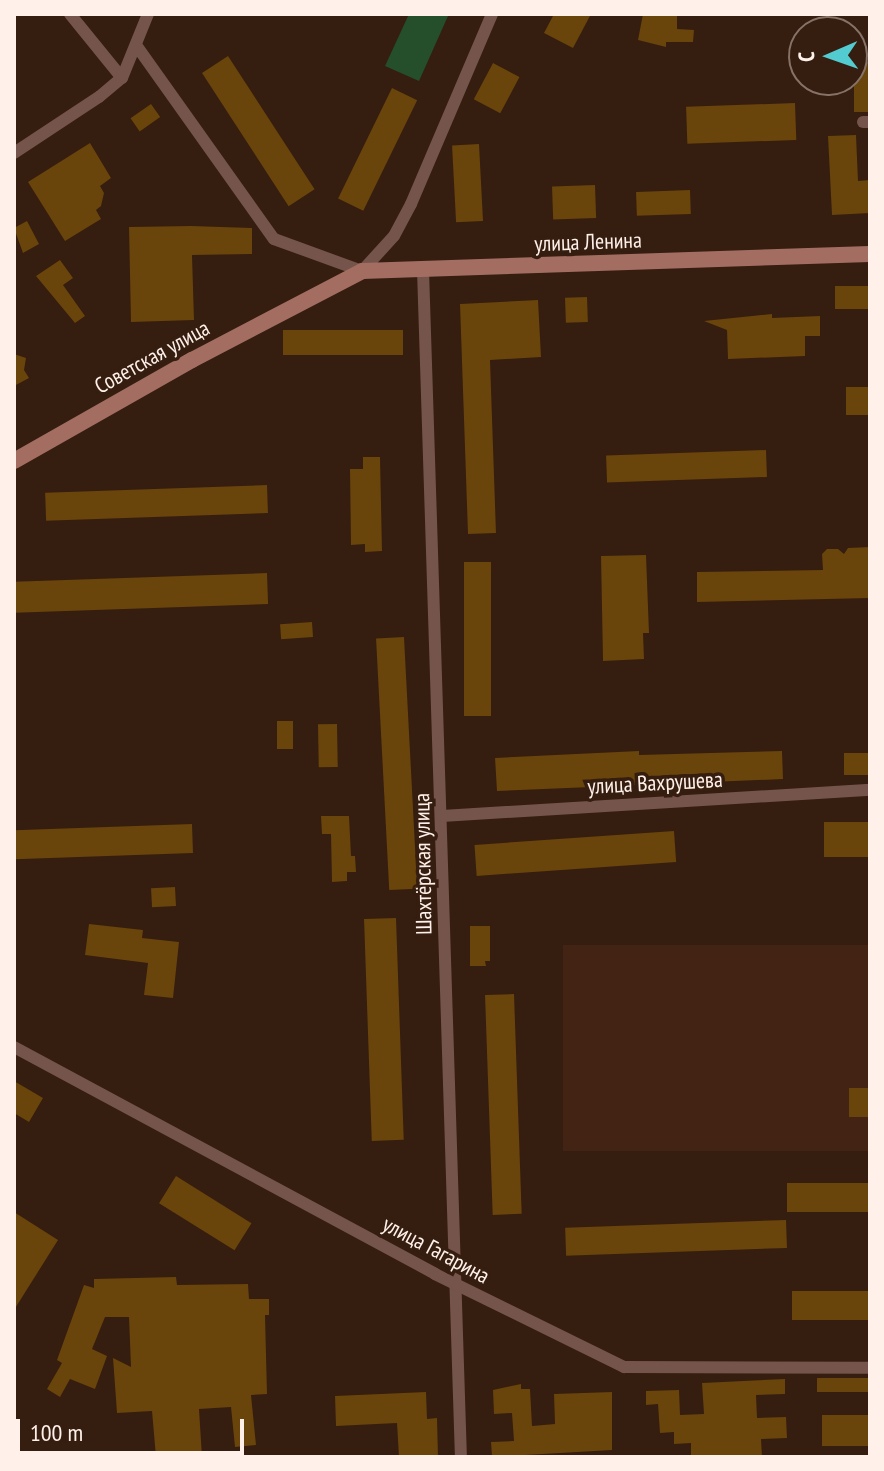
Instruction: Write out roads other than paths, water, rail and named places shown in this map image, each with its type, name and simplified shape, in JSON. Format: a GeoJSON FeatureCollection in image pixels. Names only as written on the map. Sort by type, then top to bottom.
{"type":"FeatureCollection","features":[{"type":"Feature","properties":{"kind":"main road","name":"улица Ленина"},"geometry":{"type":"LineString","coordinates":[[313,296],[362,271],[870,254]]}},
{"type":"Feature","properties":{"kind":"main road","name":"Советская улица"},"geometry":{"type":"LineString","coordinates":[[14,461],[313,296]]}},
{"type":"Feature","properties":{"kind":"street"},"geometry":{"type":"LineString","coordinates":[[70,14],[122,78]]}},
{"type":"Feature","properties":{"kind":"street"},"geometry":{"type":"LineString","coordinates":[[14,153],[99,97],[122,78],[148,14]]}},
{"type":"Feature","properties":{"kind":"street"},"geometry":{"type":"LineString","coordinates":[[136,45],[274,239],[362,271],[394,236],[411,204],[492,14]]}},
{"type":"Feature","properties":{"kind":"street","name":"Шахтёрская улица"},"geometry":{"type":"LineString","coordinates":[[423,270],[458,1286],[461,1457]]}},
{"type":"Feature","properties":{"kind":"street","name":"улица Вахрушева"},"geometry":{"type":"LineString","coordinates":[[442,816],[870,790]]}},
{"type":"Feature","properties":{"kind":"street","name":"улица Гагарина"},"geometry":{"type":"LineString","coordinates":[[14,1047],[458,1286],[624,1367],[870,1368]]}}]}
